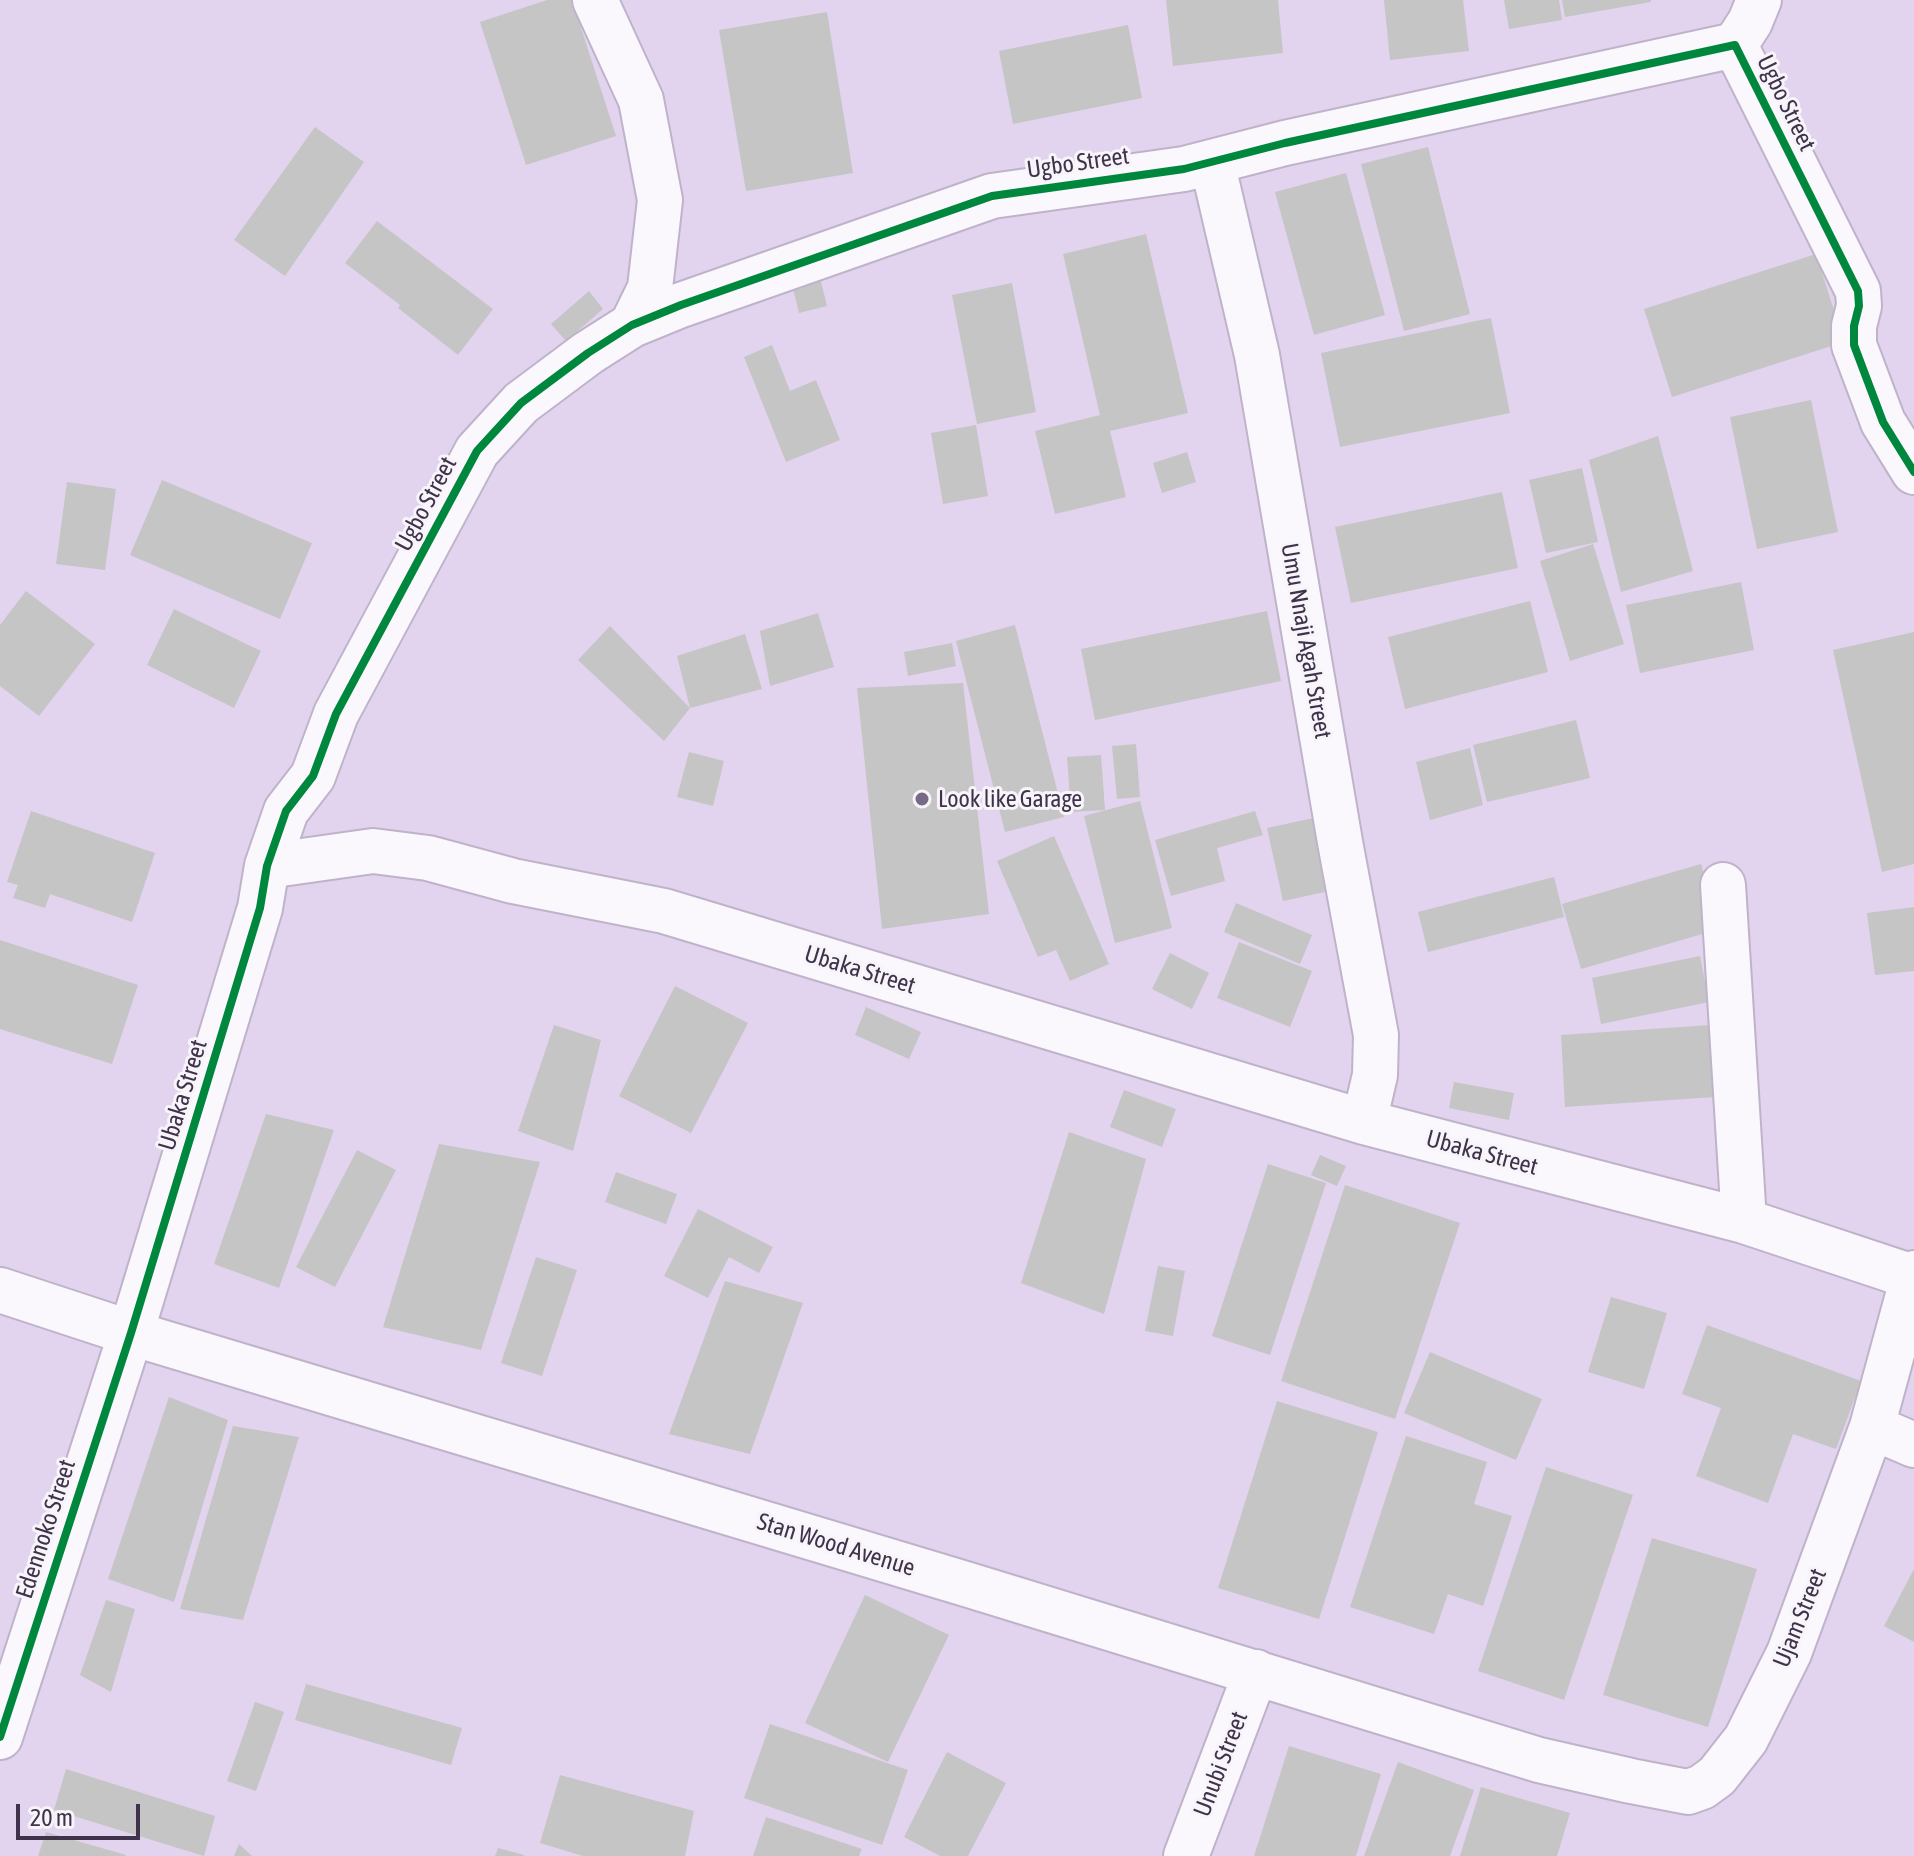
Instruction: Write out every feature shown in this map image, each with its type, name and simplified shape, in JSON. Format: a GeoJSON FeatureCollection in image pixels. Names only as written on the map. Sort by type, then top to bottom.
{"type":"FeatureCollection","features":[{"type":"Feature","properties":{"kind":"street"},"geometry":{"type":"LineString","coordinates":[[595,0],[641,100],[660,200],[650,288],[632,325]]}},
{"type":"Feature","properties":{"kind":"street"},"geometry":{"type":"LineString","coordinates":[[1735,45],[1750,22],[1759,0]]}},
{"type":"Feature","properties":{"kind":"street","name":"Ugbo Street"},"geometry":{"type":"LineString","coordinates":[[267,866],[286,811],[313,776],[336,714],[477,451],[521,403],[632,325],[992,196],[1184,169],[1300,140],[1735,45],[1858,291],[1854,345],[1883,422],[1914,472]]}},
{"type":"Feature","properties":{"kind":"street","name":"Umu Nnaji Agah Street"},"geometry":{"type":"LineString","coordinates":[[1212,162],[1257,355],[1376,1035],[1375,1075],[1364,1122]]}},
{"type":"Feature","properties":{"kind":"street","name":"Ubaka Street"},"geometry":{"type":"LineString","coordinates":[[131,1333],[260,908],[267,866],[373,851],[428,858],[513,881],[664,911],[1364,1122],[1744,1221],[1914,1275]]}},
{"type":"Feature","properties":{"kind":"street"},"geometry":{"type":"LineString","coordinates":[[1723,885],[1744,1221]]}},
{"type":"Feature","properties":{"kind":"street","name":"Ujam Street"},"geometry":{"type":"LineString","coordinates":[[1539,1760],[1688,1792],[1717,1776],[1746,1739],[1789,1653],[1872,1427],[1914,1275]]}},
{"type":"Feature","properties":{"kind":"street","name":"Stan Wood Avenue"},"geometry":{"type":"LineString","coordinates":[[8,1292],[131,1333],[1539,1760]]}},
{"type":"Feature","properties":{"kind":"street","name":"Edennoko Street"},"geometry":{"type":"LineString","coordinates":[[0,1737],[131,1333]]}},
{"type":"Feature","properties":{"kind":"street"},"geometry":{"type":"LineString","coordinates":[[1872,1427],[1914,1445]]}},
{"type":"Feature","properties":{"kind":"street","name":"Unubi Street"},"geometry":{"type":"LineString","coordinates":[[1186,1856],[1256,1672]]}},
{"type":"Feature","properties":{"kind":"building"},"geometry":{"type":"Polygon","coordinates":[[[547,0],[572,0],[616,136],[526,165],[480,22],[547,0]]]}},
{"type":"Feature","properties":{"kind":"building"},"geometry":{"type":"Polygon","coordinates":[[[1166,0],[1278,0],[1283,53],[1173,66],[1166,0]]]}},
{"type":"Feature","properties":{"kind":"building"},"geometry":{"type":"Polygon","coordinates":[[[1384,0],[1463,0],[1469,51],[1390,60],[1384,0]]]}},
{"type":"Feature","properties":{"kind":"building"},"geometry":{"type":"Polygon","coordinates":[[[1504,0],[1559,0],[1562,20],[1509,29],[1504,0]]]}},
{"type":"Feature","properties":{"kind":"building"},"geometry":{"type":"Polygon","coordinates":[[[1562,0],[1651,0],[1651,2],[1565,17],[1562,0]]]}},
{"type":"Feature","properties":{"kind":"building"},"geometry":{"type":"Polygon","coordinates":[[[827,12],[853,173],[746,191],[719,30],[827,12]]]}},
{"type":"Feature","properties":{"kind":"building"},"geometry":{"type":"Polygon","coordinates":[[[1128,25],[1142,98],[1013,124],[999,51],[1128,25]]]}},
{"type":"Feature","properties":{"kind":"building"},"geometry":{"type":"Polygon","coordinates":[[[315,127],[364,162],[285,276],[234,240],[315,127]]]}},
{"type":"Feature","properties":{"kind":"building"},"geometry":{"type":"Polygon","coordinates":[[[1428,147],[1470,314],[1404,331],[1361,164],[1428,147]]]}},
{"type":"Feature","properties":{"kind":"building"},"geometry":{"type":"Polygon","coordinates":[[[1346,173],[1385,315],[1314,335],[1275,192],[1346,173]]]}},
{"type":"Feature","properties":{"kind":"building"},"geometry":{"type":"Polygon","coordinates":[[[377,221],[493,309],[458,355],[345,263],[377,221]]]}},
{"type":"Feature","properties":{"kind":"building"},"geometry":{"type":"Polygon","coordinates":[[[1146,234],[1188,413],[1110,431],[1126,497],[1055,514],[1035,431],[1100,415],[1063,254],[1146,234]]]}},
{"type":"Feature","properties":{"kind":"building"},"geometry":{"type":"Polygon","coordinates":[[[1816,254],[1844,342],[1672,397],[1644,309],[1816,254]]]}},
{"type":"Feature","properties":{"kind":"building"},"geometry":{"type":"Polygon","coordinates":[[[819,273],[827,306],[799,313],[791,280],[819,273]]]}},
{"type":"Feature","properties":{"kind":"building"},"geometry":{"type":"Polygon","coordinates":[[[1012,283],[1036,412],[977,424],[952,295],[1012,283]]]}},
{"type":"Feature","properties":{"kind":"building"},"geometry":{"type":"Polygon","coordinates":[[[589,291],[603,309],[566,341],[551,324],[589,291]]]}},
{"type":"Feature","properties":{"kind":"building"},"geometry":{"type":"Polygon","coordinates":[[[1491,318],[1510,413],[1340,447],[1321,353],[1491,318]]]}},
{"type":"Feature","properties":{"kind":"building"},"geometry":{"type":"Polygon","coordinates":[[[772,345],[790,391],[816,380],[840,440],[786,462],[744,357],[772,345]]]}},
{"type":"Feature","properties":{"kind":"building"},"geometry":{"type":"Polygon","coordinates":[[[1811,400],[1838,532],[1757,549],[1730,417],[1811,400]]]}},
{"type":"Feature","properties":{"kind":"building"},"geometry":{"type":"Polygon","coordinates":[[[976,425],[988,496],[943,504],[931,433],[976,425]]]}},
{"type":"Feature","properties":{"kind":"building"},"geometry":{"type":"Polygon","coordinates":[[[1658,436],[1693,571],[1621,592],[1589,460],[1658,436]]]}},
{"type":"Feature","properties":{"kind":"building"},"geometry":{"type":"Polygon","coordinates":[[[1187,452],[1196,482],[1162,493],[1153,463],[1187,452]]]}},
{"type":"Feature","properties":{"kind":"building"},"geometry":{"type":"Polygon","coordinates":[[[1582,468],[1598,542],[1546,553],[1529,480],[1582,468]]]}},
{"type":"Feature","properties":{"kind":"building"},"geometry":{"type":"Polygon","coordinates":[[[162,480],[312,543],[280,619],[130,555],[162,480]]]}},
{"type":"Feature","properties":{"kind":"building"},"geometry":{"type":"Polygon","coordinates":[[[67,482],[116,489],[105,570],[56,564],[67,482]]]}},
{"type":"Feature","properties":{"kind":"building"},"geometry":{"type":"Polygon","coordinates":[[[1502,492],[1518,568],[1351,603],[1335,527],[1502,492]]]}},
{"type":"Feature","properties":{"kind":"building"},"geometry":{"type":"Polygon","coordinates":[[[1593,544],[1624,644],[1570,661],[1540,561],[1593,544]]]}},
{"type":"Feature","properties":{"kind":"building"},"geometry":{"type":"Polygon","coordinates":[[[1741,582],[1754,650],[1640,673],[1626,605],[1741,582]]]}},
{"type":"Feature","properties":{"kind":"building"},"geometry":{"type":"Polygon","coordinates":[[[26,591],[95,644],[39,716],[0,686],[0,625],[26,591]]]}},
{"type":"Feature","properties":{"kind":"building"},"geometry":{"type":"Polygon","coordinates":[[[1530,601],[1548,672],[1405,709],[1388,637],[1530,601]]]}},
{"type":"Feature","properties":{"kind":"building"},"geometry":{"type":"Polygon","coordinates":[[[174,609],[261,651],[234,708],[147,665],[174,609]]]}},
{"type":"Feature","properties":{"kind":"building"},"geometry":{"type":"Polygon","coordinates":[[[1267,611],[1281,681],[1095,720],[1081,649],[1267,611]]]}},
{"type":"Feature","properties":{"kind":"building"},"geometry":{"type":"Polygon","coordinates":[[[818,613],[834,667],[770,686],[760,631],[818,613]]]}},
{"type":"Feature","properties":{"kind":"building"},"geometry":{"type":"Polygon","coordinates":[[[1015,625],[1064,817],[1005,832],[956,641],[1015,625]]]}},
{"type":"Feature","properties":{"kind":"building"},"geometry":{"type":"Polygon","coordinates":[[[610,626],[690,708],[664,741],[578,660],[610,626]]]}},
{"type":"Feature","properties":{"kind":"building"},"geometry":{"type":"Polygon","coordinates":[[[1914,632],[1914,864],[1882,872],[1833,650],[1914,632]]]}},
{"type":"Feature","properties":{"kind":"building"},"geometry":{"type":"Polygon","coordinates":[[[745,634],[762,689],[690,708],[677,656],[745,634]]]}},
{"type":"Feature","properties":{"kind":"building"},"geometry":{"type":"Polygon","coordinates":[[[952,643],[956,666],[908,676],[904,652],[952,643]]]}},
{"type":"Feature","properties":{"kind":"building","name":"Look like Garage"},"geometry":{"type":"Polygon","coordinates":[[[963,683],[989,914],[882,929],[857,688],[963,683]]]}},
{"type":"Feature","properties":{"kind":"building"},"geometry":{"type":"Polygon","coordinates":[[[1576,720],[1590,778],[1487,802],[1473,745],[1576,720]]]}},
{"type":"Feature","properties":{"kind":"building"},"geometry":{"type":"Polygon","coordinates":[[[1136,744],[1140,797],[1117,799],[1112,746],[1136,744]]]}},
{"type":"Feature","properties":{"kind":"building"},"geometry":{"type":"Polygon","coordinates":[[[1470,748],[1483,805],[1430,820],[1416,762],[1470,748]]]}},
{"type":"Feature","properties":{"kind":"building"},"geometry":{"type":"Polygon","coordinates":[[[689,752],[724,761],[713,806],[677,797],[689,752]]]}},
{"type":"Feature","properties":{"kind":"building"},"geometry":{"type":"Polygon","coordinates":[[[1101,755],[1105,810],[1071,812],[1067,757],[1101,755]]]}},
{"type":"Feature","properties":{"kind":"building"},"geometry":{"type":"Polygon","coordinates":[[[1140,801],[1172,928],[1115,943],[1084,816],[1140,801]]]}},
{"type":"Feature","properties":{"kind":"building"},"geometry":{"type":"Polygon","coordinates":[[[31,811],[155,853],[132,922],[50,894],[45,908],[13,898],[18,885],[7,882],[31,811]]]}},
{"type":"Feature","properties":{"kind":"building"},"geometry":{"type":"Polygon","coordinates":[[[1255,811],[1263,835],[1217,848],[1225,881],[1171,896],[1155,840],[1255,811]]]}},
{"type":"Feature","properties":{"kind":"building"},"geometry":{"type":"Polygon","coordinates":[[[1328,815],[1343,888],[1283,901],[1267,828],[1328,815]]]}},
{"type":"Feature","properties":{"kind":"building"},"geometry":{"type":"Polygon","coordinates":[[[1054,836],[1109,964],[1070,981],[1056,950],[1038,957],[997,861],[1054,836]]]}},
{"type":"Feature","properties":{"kind":"building"},"geometry":{"type":"Polygon","coordinates":[[[1701,864],[1720,929],[1581,969],[1562,904],[1701,864]]]}},
{"type":"Feature","properties":{"kind":"building"},"geometry":{"type":"Polygon","coordinates":[[[1554,877],[1564,917],[1428,952],[1418,912],[1554,877]]]}},
{"type":"Feature","properties":{"kind":"building"},"geometry":{"type":"Polygon","coordinates":[[[1236,903],[1312,935],[1300,964],[1224,932],[1236,903]]]}},
{"type":"Feature","properties":{"kind":"building"},"geometry":{"type":"Polygon","coordinates":[[[1914,907],[1914,971],[1875,975],[1867,913],[1914,907]]]}},
{"type":"Feature","properties":{"kind":"building"},"geometry":{"type":"Polygon","coordinates":[[[0,940],[138,985],[112,1064],[0,1029],[0,940]]]}},
{"type":"Feature","properties":{"kind":"building"},"geometry":{"type":"Polygon","coordinates":[[[1239,942],[1312,971],[1290,1027],[1217,998],[1239,942]]]}},
{"type":"Feature","properties":{"kind":"building"},"geometry":{"type":"Polygon","coordinates":[[[1170,953],[1209,973],[1192,1009],[1152,989],[1170,953]]]}},
{"type":"Feature","properties":{"kind":"building"},"geometry":{"type":"Polygon","coordinates":[[[1700,956],[1709,1002],[1601,1024],[1592,978],[1700,956]]]}},
{"type":"Feature","properties":{"kind":"building"},"geometry":{"type":"Polygon","coordinates":[[[675,986],[748,1023],[691,1133],[619,1096],[675,986]]]}},
{"type":"Feature","properties":{"kind":"building"},"geometry":{"type":"Polygon","coordinates":[[[866,1007],[921,1032],[909,1059],[855,1035],[866,1007]]]}},
{"type":"Feature","properties":{"kind":"building"},"geometry":{"type":"Polygon","coordinates":[[[554,1025],[601,1040],[573,1151],[518,1131],[554,1025]]]}},
{"type":"Feature","properties":{"kind":"building"},"geometry":{"type":"Polygon","coordinates":[[[1711,1025],[1715,1097],[1565,1107],[1561,1035],[1711,1025]]]}},
{"type":"Feature","properties":{"kind":"building"},"geometry":{"type":"Polygon","coordinates":[[[1454,1082],[1514,1093],[1509,1120],[1449,1108],[1454,1082]]]}},
{"type":"Feature","properties":{"kind":"building"},"geometry":{"type":"Polygon","coordinates":[[[1124,1090],[1176,1109],[1162,1147],[1110,1127],[1124,1090]]]}},
{"type":"Feature","properties":{"kind":"building"},"geometry":{"type":"Polygon","coordinates":[[[266,1114],[334,1130],[279,1288],[214,1264],[266,1114]]]}},
{"type":"Feature","properties":{"kind":"building"},"geometry":{"type":"Polygon","coordinates":[[[1069,1132],[1146,1159],[1104,1314],[1021,1283],[1069,1132]]]}},
{"type":"Feature","properties":{"kind":"building"},"geometry":{"type":"Polygon","coordinates":[[[439,1144],[540,1162],[481,1350],[383,1327],[439,1144]]]}},
{"type":"Feature","properties":{"kind":"building"},"geometry":{"type":"Polygon","coordinates":[[[357,1150],[396,1170],[335,1287],[296,1267],[357,1150]]]}},
{"type":"Feature","properties":{"kind":"building"},"geometry":{"type":"Polygon","coordinates":[[[1320,1155],[1346,1166],[1337,1186],[1311,1175],[1320,1155]]]}},
{"type":"Feature","properties":{"kind":"building"},"geometry":{"type":"Polygon","coordinates":[[[1268,1164],[1326,1183],[1270,1355],[1212,1336],[1268,1164]]]}},
{"type":"Feature","properties":{"kind":"building"},"geometry":{"type":"Polygon","coordinates":[[[616,1172],[677,1194],[666,1224],[605,1202],[616,1172]]]}},
{"type":"Feature","properties":{"kind":"building"},"geometry":{"type":"Polygon","coordinates":[[[1345,1185],[1460,1223],[1395,1419],[1281,1381],[1345,1185]]]}},
{"type":"Feature","properties":{"kind":"building"},"geometry":{"type":"Polygon","coordinates":[[[698,1209],[773,1247],[759,1273],[729,1257],[708,1298],[664,1276],[698,1209]]]}},
{"type":"Feature","properties":{"kind":"building"},"geometry":{"type":"Polygon","coordinates":[[[536,1257],[577,1270],[542,1376],[501,1363],[536,1257]]]}},
{"type":"Feature","properties":{"kind":"building"},"geometry":{"type":"Polygon","coordinates":[[[1158,1266],[1185,1271],[1173,1336],[1145,1331],[1158,1266]]]}},
{"type":"Feature","properties":{"kind":"building"},"geometry":{"type":"Polygon","coordinates":[[[725,1281],[803,1303],[750,1454],[669,1434],[725,1281]]]}},
{"type":"Feature","properties":{"kind":"building"},"geometry":{"type":"Polygon","coordinates":[[[1611,1297],[1667,1313],[1644,1389],[1588,1372],[1611,1297]]]}},
{"type":"Feature","properties":{"kind":"building"},"geometry":{"type":"Polygon","coordinates":[[[1707,1325],[1861,1381],[1836,1449],[1793,1434],[1768,1503],[1696,1476],[1721,1408],[1682,1394],[1707,1325]]]}},
{"type":"Feature","properties":{"kind":"building"},"geometry":{"type":"Polygon","coordinates":[[[1430,1352],[1542,1399],[1516,1460],[1404,1413],[1430,1352]]]}},
{"type":"Feature","properties":{"kind":"building"},"geometry":{"type":"Polygon","coordinates":[[[169,1397],[228,1420],[174,1602],[108,1579],[169,1397]]]}},
{"type":"Feature","properties":{"kind":"building"},"geometry":{"type":"Polygon","coordinates":[[[1277,1401],[1378,1432],[1319,1619],[1218,1588],[1277,1401]]]}},
{"type":"Feature","properties":{"kind":"building"},"geometry":{"type":"Polygon","coordinates":[[[233,1426],[299,1437],[243,1620],[180,1609],[233,1426]]]}},
{"type":"Feature","properties":{"kind":"building"},"geometry":{"type":"Polygon","coordinates":[[[1406,1436],[1487,1462],[1474,1504],[1512,1516],[1483,1606],[1448,1594],[1434,1634],[1350,1607],[1406,1436]]]}},
{"type":"Feature","properties":{"kind":"building"},"geometry":{"type":"Polygon","coordinates":[[[1546,1467],[1633,1495],[1564,1700],[1478,1671],[1546,1467]]]}},
{"type":"Feature","properties":{"kind":"building"},"geometry":{"type":"Polygon","coordinates":[[[1652,1538],[1757,1569],[1708,1727],[1603,1695],[1652,1538]]]}},
{"type":"Feature","properties":{"kind":"building"},"geometry":{"type":"Polygon","coordinates":[[[1914,1569],[1914,1642],[1884,1626],[1914,1569]]]}},
{"type":"Feature","properties":{"kind":"building"},"geometry":{"type":"Polygon","coordinates":[[[865,1595],[949,1635],[888,1762],[805,1723],[865,1595]]]}},
{"type":"Feature","properties":{"kind":"building"},"geometry":{"type":"Polygon","coordinates":[[[106,1600],[135,1609],[111,1692],[80,1675],[106,1600]]]}},
{"type":"Feature","properties":{"kind":"building"},"geometry":{"type":"Polygon","coordinates":[[[306,1684],[462,1728],[451,1765],[295,1720],[306,1684]]]}},
{"type":"Feature","properties":{"kind":"building"},"geometry":{"type":"Polygon","coordinates":[[[255,1702],[284,1712],[256,1791],[227,1781],[255,1702]]]}},
{"type":"Feature","properties":{"kind":"building"},"geometry":{"type":"Polygon","coordinates":[[[770,1724],[908,1770],[882,1845],[744,1798],[770,1724]]]}},
{"type":"Feature","properties":{"kind":"building"},"geometry":{"type":"Polygon","coordinates":[[[1289,1746],[1381,1774],[1356,1856],[1254,1856],[1289,1746]]]}},
{"type":"Feature","properties":{"kind":"building"},"geometry":{"type":"Polygon","coordinates":[[[947,1752],[1006,1783],[968,1856],[940,1856],[904,1837],[947,1752]]]}},
{"type":"Feature","properties":{"kind":"building"},"geometry":{"type":"Polygon","coordinates":[[[1398,1762],[1474,1790],[1450,1856],[1364,1856],[1398,1762]]]}},
{"type":"Feature","properties":{"kind":"building"},"geometry":{"type":"Polygon","coordinates":[[[66,1769],[215,1816],[204,1856],[54,1810],[66,1769]]]}},
{"type":"Feature","properties":{"kind":"building"},"geometry":{"type":"Polygon","coordinates":[[[560,1775],[694,1811],[685,1856],[583,1856],[540,1843],[560,1775]]]}},
{"type":"Feature","properties":{"kind":"building"},"geometry":{"type":"Polygon","coordinates":[[[1481,1787],[1570,1813],[1557,1856],[1460,1856],[1481,1787]]]}},
{"type":"Feature","properties":{"kind":"building"},"geometry":{"type":"Polygon","coordinates":[[[766,1817],[862,1849],[859,1856],[753,1856],[766,1817]]]}},
{"type":"Feature","properties":{"kind":"building"},"geometry":{"type":"Polygon","coordinates":[[[46,1832],[126,1855],[126,1856],[38,1856],[46,1832]]]}},
{"type":"Feature","properties":{"kind":"building"},"geometry":{"type":"Polygon","coordinates":[[[239,1844],[252,1856],[234,1856],[239,1844]]]}},
{"type":"Feature","properties":{"kind":"building"},"geometry":{"type":"Polygon","coordinates":[[[498,1848],[524,1855],[524,1856],[495,1856],[498,1848]]]}},
{"type":"Feature","properties":{"kind":"cycle path"},"geometry":{"type":"LineString","coordinates":[[0,1737],[131,1333],[260,908],[267,866],[286,811],[313,776],[336,714],[477,451],[521,403],[588,353],[632,325],[681,305],[992,196],[1184,169],[1285,143],[1735,45],[1858,291],[1854,345],[1883,422],[1914,472]]}},
{"type":"Feature","properties":{"kind":"place","name":"Look like Garage"},"geometry":{"type":"Point","coordinates":[922,799]}}]}
